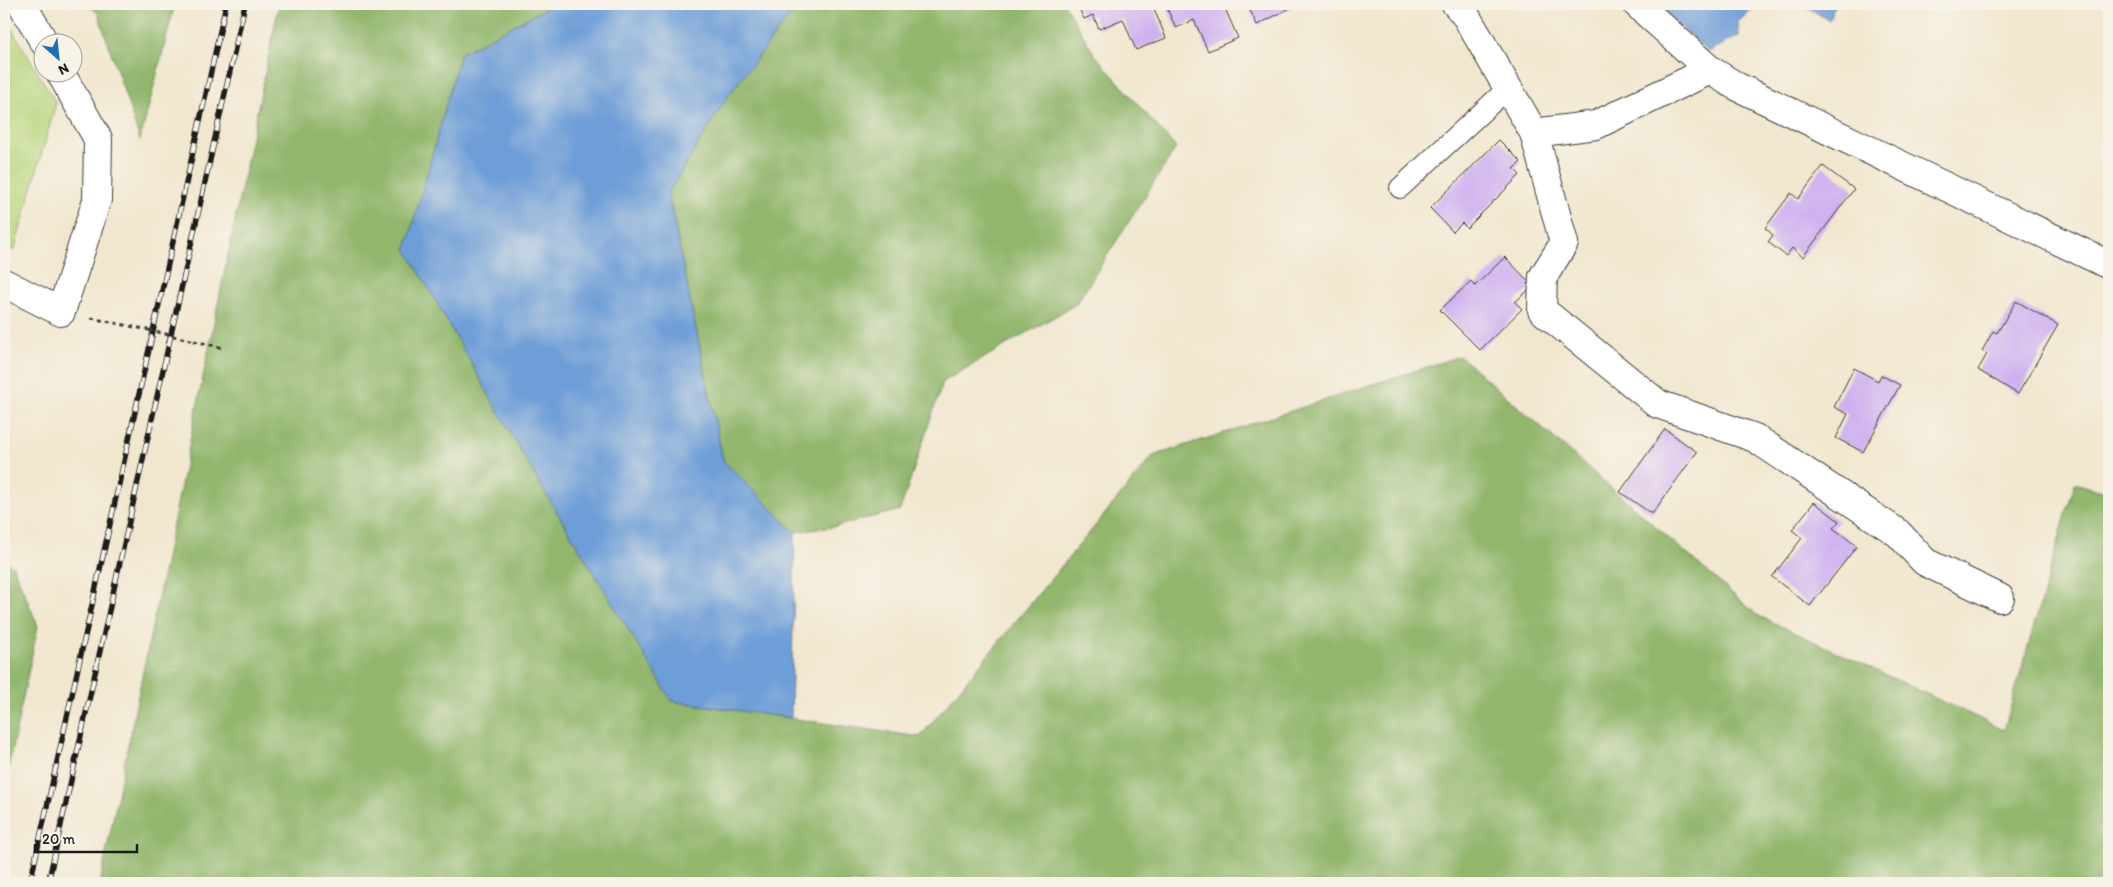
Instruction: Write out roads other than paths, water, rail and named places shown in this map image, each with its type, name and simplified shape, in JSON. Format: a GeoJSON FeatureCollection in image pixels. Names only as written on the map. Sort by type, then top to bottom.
{"type":"FeatureCollection","features":[{"type":"Feature","properties":{"kind":"street"},"geometry":{"type":"LineString","coordinates":[[22,4],[38,32]]}},
{"type":"Feature","properties":{"kind":"street"},"geometry":{"type":"LineString","coordinates":[[1456,4],[1466,16],[1534,133],[1564,243],[1544,277],[1542,310],[1658,404],[1755,438],[1898,533],[1925,562],[2000,598]]}},
{"type":"Feature","properties":{"kind":"street"},"geometry":{"type":"LineString","coordinates":[[1637,4],[1710,70],[1736,86],[2109,265]]}},
{"type":"Feature","properties":{"kind":"street"},"geometry":{"type":"LineString","coordinates":[[1534,133],[1596,125],[1710,70]]}},
{"type":"Feature","properties":{"kind":"street"},"geometry":{"type":"LineString","coordinates":[[4,284],[60,312],[97,200],[98,139],[66,82]]}},
{"type":"Feature","properties":{"kind":"lane"},"geometry":{"type":"LineString","coordinates":[[1400,188],[1508,88]]}},
{"type":"Feature","properties":{"kind":"water"},"geometry":{"type":"Polygon","coordinates":[[[554,4],[791,4],[794,10],[728,96],[668,193],[723,460],[795,532],[791,718],[672,701],[538,481],[406,249],[460,54],[554,4]]]}},
{"type":"Feature","properties":{"kind":"water"},"geometry":{"type":"Polygon","coordinates":[[[1656,4],[1760,4],[1738,22],[1739,36],[1708,52],[1656,4]]]}},
{"type":"Feature","properties":{"kind":"water"},"geometry":{"type":"Polygon","coordinates":[[[1802,4],[1835,4],[1829,20],[1802,4]]]}},
{"type":"Feature","properties":{"kind":"railway"},"geometry":{"type":"LineString","coordinates":[[30,883],[226,4]]}},
{"type":"Feature","properties":{"kind":"railway"},"geometry":{"type":"LineString","coordinates":[[48,883],[245,4]]}}]}
